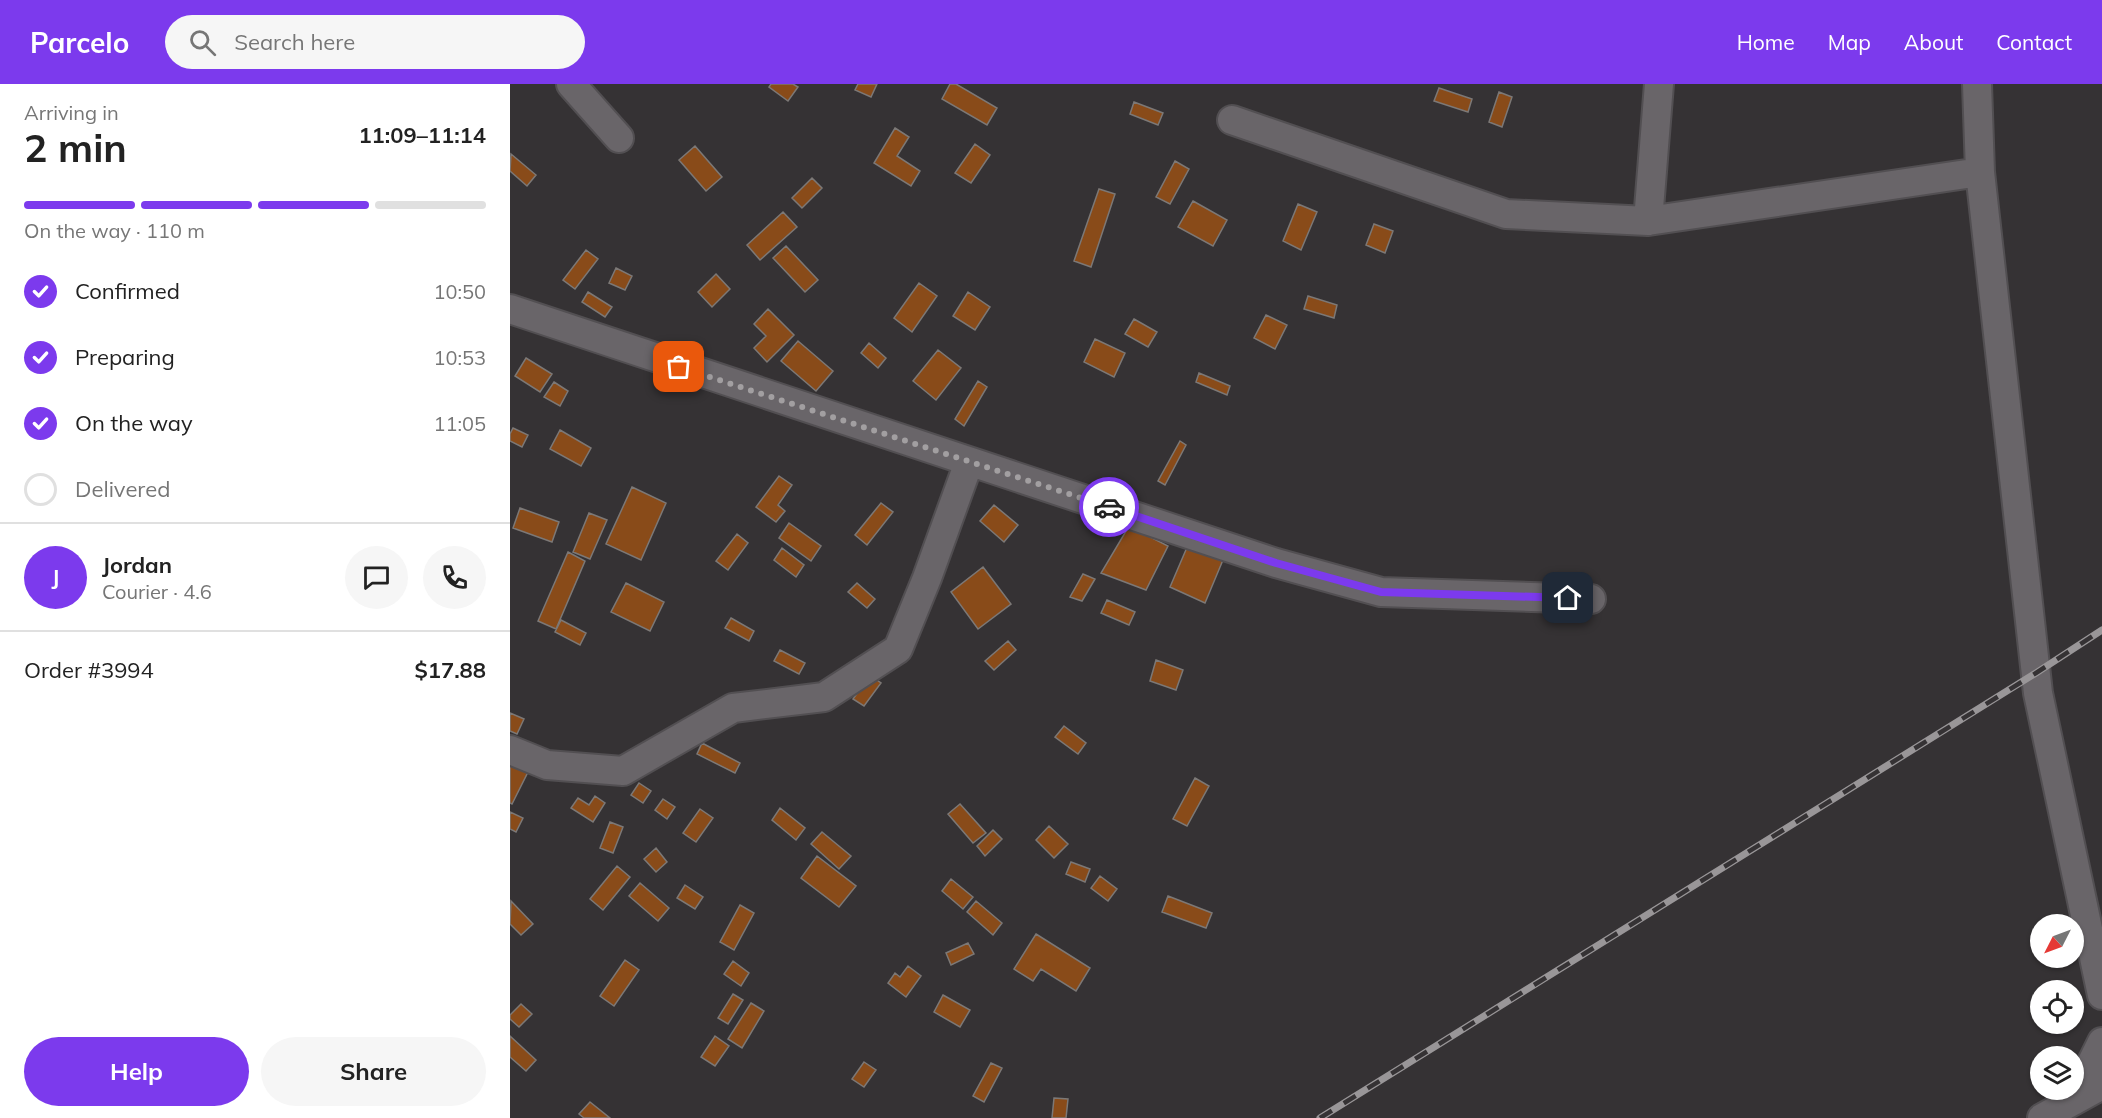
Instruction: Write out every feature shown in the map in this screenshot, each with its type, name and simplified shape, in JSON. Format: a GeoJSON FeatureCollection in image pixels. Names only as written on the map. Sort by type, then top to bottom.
{"type":"FeatureCollection","features":[{"type":"Feature","properties":{"kind":"street"},"geometry":{"type":"LineString","coordinates":[[571,84],[619,138]]}},
{"type":"Feature","properties":{"kind":"street"},"geometry":{"type":"LineString","coordinates":[[1648,221],[1659,84]]}},
{"type":"Feature","properties":{"kind":"street"},"geometry":{"type":"LineString","coordinates":[[1977,84],[1980,172],[2038,693],[2102,995]]}},
{"type":"Feature","properties":{"kind":"street"},"geometry":{"type":"LineString","coordinates":[[1232,120],[1506,214],[1648,221],[1980,172]]}},
{"type":"Feature","properties":{"kind":"street"},"geometry":{"type":"LineString","coordinates":[[510,309],[1276,563],[1381,592],[1591,599]]}},
{"type":"Feature","properties":{"kind":"street"},"geometry":{"type":"LineString","coordinates":[[510,750],[547,765],[623,771],[733,708],[824,697],[898,649],[927,578],[969,462]]}},
{"type":"Feature","properties":{"kind":"street"},"geometry":{"type":"LineString","coordinates":[[2073,1101],[2102,1042]]}},
{"type":"Feature","properties":{"kind":"street"},"geometry":{"type":"LineString","coordinates":[[2042,1118],[2102,1085]]}},
{"type":"Feature","properties":{"kind":"building"},"geometry":{"type":"Polygon","coordinates":[[[771,84],[793,84],[798,87],[788,101],[769,87],[771,84]]]}},
{"type":"Feature","properties":{"kind":"building"},"geometry":{"type":"Polygon","coordinates":[[[858,84],[877,84],[871,97],[855,90],[858,84]]]}},
{"type":"Feature","properties":{"kind":"building"},"geometry":{"type":"Polygon","coordinates":[[[950,84],[956,84],[997,108],[987,125],[942,99],[950,84]]]}},
{"type":"Feature","properties":{"kind":"building"},"geometry":{"type":"Polygon","coordinates":[[[1439,88],[1472,99],[1468,112],[1434,101],[1439,88]]]}},
{"type":"Feature","properties":{"kind":"building"},"geometry":{"type":"Polygon","coordinates":[[[1499,92],[1512,97],[1502,127],[1489,122],[1499,92]]]}},
{"type":"Feature","properties":{"kind":"building"},"geometry":{"type":"Polygon","coordinates":[[[1134,102],[1163,113],[1158,125],[1130,114],[1134,102]]]}},
{"type":"Feature","properties":{"kind":"building"},"geometry":{"type":"Polygon","coordinates":[[[895,128],[909,137],[897,156],[920,171],[911,186],[874,163],[895,128]]]}},
{"type":"Feature","properties":{"kind":"building"},"geometry":{"type":"Polygon","coordinates":[[[975,144],[990,155],[971,183],[955,173],[975,144]]]}},
{"type":"Feature","properties":{"kind":"building"},"geometry":{"type":"Polygon","coordinates":[[[695,146],[722,177],[706,191],[679,160],[695,146]]]}},
{"type":"Feature","properties":{"kind":"building"},"geometry":{"type":"Polygon","coordinates":[[[511,154],[536,175],[527,186],[510,171],[511,154]]]}},
{"type":"Feature","properties":{"kind":"building"},"geometry":{"type":"Polygon","coordinates":[[[1175,161],[1189,169],[1170,204],[1156,197],[1175,161]]]}},
{"type":"Feature","properties":{"kind":"building"},"geometry":{"type":"Polygon","coordinates":[[[812,178],[822,188],[802,208],[792,198],[812,178]]]}},
{"type":"Feature","properties":{"kind":"building"},"geometry":{"type":"Polygon","coordinates":[[[1099,189],[1115,194],[1091,267],[1074,261],[1099,189]]]}},
{"type":"Feature","properties":{"kind":"building"},"geometry":{"type":"Polygon","coordinates":[[[1193,201],[1227,220],[1213,246],[1178,227],[1193,201]]]}},
{"type":"Feature","properties":{"kind":"building"},"geometry":{"type":"Polygon","coordinates":[[[1298,204],[1317,212],[1301,250],[1283,241],[1298,204]]]}},
{"type":"Feature","properties":{"kind":"building"},"geometry":{"type":"Polygon","coordinates":[[[783,212],[797,227],[760,260],[747,245],[783,212]]]}},
{"type":"Feature","properties":{"kind":"building"},"geometry":{"type":"Polygon","coordinates":[[[1374,224],[1393,231],[1385,253],[1366,245],[1374,224]]]}},
{"type":"Feature","properties":{"kind":"building"},"geometry":{"type":"Polygon","coordinates":[[[786,246],[818,280],[805,292],[773,258],[786,246]]]}},
{"type":"Feature","properties":{"kind":"building"},"geometry":{"type":"Polygon","coordinates":[[[586,250],[598,259],[575,289],[563,280],[586,250]]]}},
{"type":"Feature","properties":{"kind":"building"},"geometry":{"type":"Polygon","coordinates":[[[616,268],[632,276],[625,290],[609,283],[616,268]]]}},
{"type":"Feature","properties":{"kind":"building"},"geometry":{"type":"Polygon","coordinates":[[[716,274],[730,289],[712,307],[698,292],[716,274]]]}},
{"type":"Feature","properties":{"kind":"building"},"geometry":{"type":"Polygon","coordinates":[[[919,283],[937,296],[912,332],[894,318],[919,283]]]}},
{"type":"Feature","properties":{"kind":"building"},"geometry":{"type":"Polygon","coordinates":[[[588,292],[612,307],[605,317],[582,302],[588,292]]]}},
{"type":"Feature","properties":{"kind":"building"},"geometry":{"type":"Polygon","coordinates":[[[968,292],[990,307],[975,330],[953,316],[968,292]]]}},
{"type":"Feature","properties":{"kind":"building"},"geometry":{"type":"Polygon","coordinates":[[[1308,296],[1337,305],[1334,318],[1304,309],[1308,296]]]}},
{"type":"Feature","properties":{"kind":"building"},"geometry":{"type":"Polygon","coordinates":[[[768,309],[794,335],[767,362],[754,348],[766,336],[754,324],[768,309]]]}},
{"type":"Feature","properties":{"kind":"building"},"geometry":{"type":"Polygon","coordinates":[[[1266,315],[1287,325],[1275,349],[1254,338],[1266,315]]]}},
{"type":"Feature","properties":{"kind":"building"},"geometry":{"type":"Polygon","coordinates":[[[1134,319],[1157,332],[1148,347],[1125,334],[1134,319]]]}},
{"type":"Feature","properties":{"kind":"building"},"geometry":{"type":"Polygon","coordinates":[[[1095,339],[1125,353],[1114,377],[1084,362],[1095,339]]]}},
{"type":"Feature","properties":{"kind":"building"},"geometry":{"type":"Polygon","coordinates":[[[798,341],[833,371],[816,391],[781,361],[798,341]]]}},
{"type":"Feature","properties":{"kind":"building"},"geometry":{"type":"Polygon","coordinates":[[[869,343],[886,358],[878,368],[861,353],[869,343]]]}},
{"type":"Feature","properties":{"kind":"building"},"geometry":{"type":"Polygon","coordinates":[[[938,350],[961,368],[936,400],[913,381],[938,350]]]}},
{"type":"Feature","properties":{"kind":"building"},"geometry":{"type":"Polygon","coordinates":[[[526,358],[552,374],[540,392],[515,376],[526,358]]]}},
{"type":"Feature","properties":{"kind":"building"},"geometry":{"type":"Polygon","coordinates":[[[1199,373],[1230,386],[1227,395],[1196,382],[1199,373]]]}},
{"type":"Feature","properties":{"kind":"building"},"geometry":{"type":"Polygon","coordinates":[[[978,381],[987,387],[964,426],[955,419],[978,381]]]}},
{"type":"Feature","properties":{"kind":"building"},"geometry":{"type":"Polygon","coordinates":[[[554,382],[568,391],[560,406],[544,397],[554,382]]]}},
{"type":"Feature","properties":{"kind":"building"},"geometry":{"type":"Polygon","coordinates":[[[513,428],[528,435],[522,447],[510,441],[513,428]]]}},
{"type":"Feature","properties":{"kind":"building"},"geometry":{"type":"Polygon","coordinates":[[[560,430],[591,448],[581,466],[550,449],[560,430]]]}},
{"type":"Feature","properties":{"kind":"building"},"geometry":{"type":"Polygon","coordinates":[[[1180,441],[1186,445],[1165,485],[1158,481],[1180,441]]]}},
{"type":"Feature","properties":{"kind":"building"},"geometry":{"type":"Polygon","coordinates":[[[779,476],[792,485],[778,505],[785,511],[776,522],[756,507],[779,476]]]}},
{"type":"Feature","properties":{"kind":"building"},"geometry":{"type":"Polygon","coordinates":[[[632,487],[666,503],[641,560],[606,544],[632,487]]]}},
{"type":"Feature","properties":{"kind":"building"},"geometry":{"type":"Polygon","coordinates":[[[881,503],[893,512],[867,545],[855,535],[881,503]]]}},
{"type":"Feature","properties":{"kind":"building"},"geometry":{"type":"Polygon","coordinates":[[[994,505],[1018,525],[1004,542],[980,521],[994,505]]]}},
{"type":"Feature","properties":{"kind":"building"},"geometry":{"type":"Polygon","coordinates":[[[520,508],[559,522],[552,542],[513,528],[520,508]]]}},
{"type":"Feature","properties":{"kind":"building"},"geometry":{"type":"Polygon","coordinates":[[[589,513],[607,520],[590,559],[573,552],[589,513]]]}},
{"type":"Feature","properties":{"kind":"building"},"geometry":{"type":"Polygon","coordinates":[[[789,523],[821,546],[811,561],[779,538],[789,523]]]}},
{"type":"Feature","properties":{"kind":"building"},"geometry":{"type":"Polygon","coordinates":[[[1129,526],[1168,546],[1146,590],[1101,573],[1129,526]]]}},
{"type":"Feature","properties":{"kind":"building"},"geometry":{"type":"Polygon","coordinates":[[[737,534],[748,543],[728,570],[716,561],[737,534]]]}},
{"type":"Feature","properties":{"kind":"building"},"geometry":{"type":"Polygon","coordinates":[[[1188,545],[1223,560],[1205,603],[1170,587],[1188,545]]]}},
{"type":"Feature","properties":{"kind":"building"},"geometry":{"type":"Polygon","coordinates":[[[782,548],[804,565],[796,577],[774,560],[782,548]]]}},
{"type":"Feature","properties":{"kind":"building"},"geometry":{"type":"Polygon","coordinates":[[[568,552],[585,561],[556,629],[538,621],[568,552]]]}},
{"type":"Feature","properties":{"kind":"building"},"geometry":{"type":"Polygon","coordinates":[[[983,567],[1011,604],[978,629],[951,592],[983,567]]]}},
{"type":"Feature","properties":{"kind":"building"},"geometry":{"type":"Polygon","coordinates":[[[1083,574],[1095,579],[1082,601],[1070,597],[1083,574]]]}},
{"type":"Feature","properties":{"kind":"building"},"geometry":{"type":"Polygon","coordinates":[[[626,583],[664,602],[650,631],[611,612],[626,583]]]}},
{"type":"Feature","properties":{"kind":"building"},"geometry":{"type":"Polygon","coordinates":[[[857,583],[875,599],[867,608],[848,592],[857,583]]]}},
{"type":"Feature","properties":{"kind":"building"},"geometry":{"type":"Polygon","coordinates":[[[1107,600],[1135,612],[1129,625],[1101,613],[1107,600]]]}},
{"type":"Feature","properties":{"kind":"building"},"geometry":{"type":"Polygon","coordinates":[[[731,618],[754,631],[749,641],[725,628],[731,618]]]}},
{"type":"Feature","properties":{"kind":"building"},"geometry":{"type":"Polygon","coordinates":[[[561,620],[586,633],[580,645],[555,632],[561,620]]]}},
{"type":"Feature","properties":{"kind":"building"},"geometry":{"type":"Polygon","coordinates":[[[1008,641],[1016,650],[994,670],[985,661],[1008,641]]]}},
{"type":"Feature","properties":{"kind":"building"},"geometry":{"type":"Polygon","coordinates":[[[780,650],[805,663],[799,674],[774,661],[780,650]]]}},
{"type":"Feature","properties":{"kind":"building"},"geometry":{"type":"Polygon","coordinates":[[[1156,660],[1183,670],[1176,690],[1150,681],[1156,660]]]}},
{"type":"Feature","properties":{"kind":"building"},"geometry":{"type":"Polygon","coordinates":[[[870,675],[881,683],[864,706],[853,699],[870,675]]]}},
{"type":"Feature","properties":{"kind":"building"},"geometry":{"type":"Polygon","coordinates":[[[510,713],[524,719],[517,734],[510,731],[510,713]]]}},
{"type":"Feature","properties":{"kind":"building"},"geometry":{"type":"Polygon","coordinates":[[[1064,726],[1086,743],[1078,754],[1055,737],[1064,726]]]}},
{"type":"Feature","properties":{"kind":"building"},"geometry":{"type":"Polygon","coordinates":[[[702,743],[740,763],[735,773],[697,754],[702,743]]]}},
{"type":"Feature","properties":{"kind":"building"},"geometry":{"type":"Polygon","coordinates":[[[510,756],[531,766],[512,804],[510,803],[510,756]]]}},
{"type":"Feature","properties":{"kind":"building"},"geometry":{"type":"Polygon","coordinates":[[[1195,778],[1209,786],[1187,826],[1173,819],[1195,778]]]}},
{"type":"Feature","properties":{"kind":"building"},"geometry":{"type":"Polygon","coordinates":[[[639,783],[651,791],[643,803],[631,795],[639,783]]]}},
{"type":"Feature","properties":{"kind":"building"},"geometry":{"type":"Polygon","coordinates":[[[595,796],[605,803],[593,822],[571,808],[578,798],[589,805],[595,796]]]}},
{"type":"Feature","properties":{"kind":"building"},"geometry":{"type":"Polygon","coordinates":[[[663,799],[675,807],[667,819],[655,810],[663,799]]]}},
{"type":"Feature","properties":{"kind":"building"},"geometry":{"type":"Polygon","coordinates":[[[960,804],[986,833],[973,843],[948,814],[960,804]]]}},
{"type":"Feature","properties":{"kind":"building"},"geometry":{"type":"Polygon","coordinates":[[[780,808],[805,828],[796,840],[772,820],[780,808]]]}},
{"type":"Feature","properties":{"kind":"building"},"geometry":{"type":"Polygon","coordinates":[[[700,809],[713,818],[696,842],[683,833],[700,809]]]}},
{"type":"Feature","properties":{"kind":"building"},"geometry":{"type":"Polygon","coordinates":[[[510,812],[523,818],[516,832],[510,829],[510,812]]]}},
{"type":"Feature","properties":{"kind":"building"},"geometry":{"type":"Polygon","coordinates":[[[610,822],[623,827],[613,853],[600,848],[610,822]]]}},
{"type":"Feature","properties":{"kind":"building"},"geometry":{"type":"Polygon","coordinates":[[[1049,826],[1068,844],[1054,858],[1036,840],[1049,826]]]}},
{"type":"Feature","properties":{"kind":"building"},"geometry":{"type":"Polygon","coordinates":[[[993,830],[1002,839],[985,856],[977,846],[993,830]]]}},
{"type":"Feature","properties":{"kind":"building"},"geometry":{"type":"Polygon","coordinates":[[[822,832],[851,856],[839,869],[811,844],[822,832]]]}},
{"type":"Feature","properties":{"kind":"building"},"geometry":{"type":"Polygon","coordinates":[[[656,848],[667,862],[656,872],[644,859],[656,848]]]}},
{"type":"Feature","properties":{"kind":"building"},"geometry":{"type":"Polygon","coordinates":[[[817,856],[856,886],[839,907],[801,878],[817,856]]]}},
{"type":"Feature","properties":{"kind":"building"},"geometry":{"type":"Polygon","coordinates":[[[1071,862],[1090,869],[1085,882],[1066,874],[1071,862]]]}},
{"type":"Feature","properties":{"kind":"building"},"geometry":{"type":"Polygon","coordinates":[[[617,866],[630,877],[603,910],[590,899],[617,866]]]}},
{"type":"Feature","properties":{"kind":"building"},"geometry":{"type":"Polygon","coordinates":[[[1100,876],[1117,889],[1108,901],[1091,888],[1100,876]]]}},
{"type":"Feature","properties":{"kind":"building"},"geometry":{"type":"Polygon","coordinates":[[[951,879],[973,897],[963,909],[942,891],[951,879]]]}},
{"type":"Feature","properties":{"kind":"building"},"geometry":{"type":"Polygon","coordinates":[[[640,883],[669,908],[658,921],[629,896],[640,883]]]}},
{"type":"Feature","properties":{"kind":"building"},"geometry":{"type":"Polygon","coordinates":[[[685,885],[703,897],[695,909],[677,898],[685,885]]]}},
{"type":"Feature","properties":{"kind":"building"},"geometry":{"type":"Polygon","coordinates":[[[1168,896],[1212,913],[1206,928],[1162,912],[1168,896]]]}},
{"type":"Feature","properties":{"kind":"building"},"geometry":{"type":"Polygon","coordinates":[[[511,901],[533,924],[521,935],[510,924],[511,901]]]}},
{"type":"Feature","properties":{"kind":"building"},"geometry":{"type":"Polygon","coordinates":[[[976,901],[1002,923],[993,935],[967,912],[976,901]]]}},
{"type":"Feature","properties":{"kind":"building"},"geometry":{"type":"Polygon","coordinates":[[[740,905],[754,913],[734,950],[720,942],[740,905]]]}},
{"type":"Feature","properties":{"kind":"building"},"geometry":{"type":"Polygon","coordinates":[[[1036,934],[1090,968],[1076,991],[1041,969],[1033,981],[1014,969],[1036,934]]]}},
{"type":"Feature","properties":{"kind":"building"},"geometry":{"type":"Polygon","coordinates":[[[968,943],[974,954],[951,965],[946,953],[968,943]]]}},
{"type":"Feature","properties":{"kind":"building"},"geometry":{"type":"Polygon","coordinates":[[[625,960],[639,970],[614,1006],[600,996],[625,960]]]}},
{"type":"Feature","properties":{"kind":"building"},"geometry":{"type":"Polygon","coordinates":[[[733,961],[749,973],[741,986],[724,974],[733,961]]]}},
{"type":"Feature","properties":{"kind":"building"},"geometry":{"type":"Polygon","coordinates":[[[908,966],[921,976],[906,997],[888,983],[895,973],[900,977],[908,966]]]}},
{"type":"Feature","properties":{"kind":"building"},"geometry":{"type":"Polygon","coordinates":[[[733,994],[743,1000],[728,1024],[718,1018],[733,994]]]}},
{"type":"Feature","properties":{"kind":"building"},"geometry":{"type":"Polygon","coordinates":[[[943,995],[970,1010],[960,1027],[934,1012],[943,995]]]}},
{"type":"Feature","properties":{"kind":"building"},"geometry":{"type":"Polygon","coordinates":[[[751,1003],[764,1011],[742,1048],[728,1039],[751,1003]]]}},
{"type":"Feature","properties":{"kind":"building"},"geometry":{"type":"Polygon","coordinates":[[[521,1004],[532,1014],[519,1027],[510,1019],[510,1015],[521,1004]]]}},
{"type":"Feature","properties":{"kind":"building"},"geometry":{"type":"Polygon","coordinates":[[[510,1036],[536,1060],[526,1071],[510,1057],[510,1036]]]}},
{"type":"Feature","properties":{"kind":"building"},"geometry":{"type":"Polygon","coordinates":[[[715,1036],[729,1046],[715,1066],[701,1057],[715,1036]]]}},
{"type":"Feature","properties":{"kind":"building"},"geometry":{"type":"Polygon","coordinates":[[[864,1062],[876,1070],[864,1087],[852,1079],[864,1062]]]}},
{"type":"Feature","properties":{"kind":"building"},"geometry":{"type":"Polygon","coordinates":[[[991,1063],[1002,1068],[984,1102],[973,1096],[991,1063]]]}},
{"type":"Feature","properties":{"kind":"building"},"geometry":{"type":"Polygon","coordinates":[[[1054,1098],[1068,1099],[1066,1118],[1052,1118],[1054,1098]]]}},
{"type":"Feature","properties":{"kind":"building"},"geometry":{"type":"Polygon","coordinates":[[[590,1102],[610,1118],[584,1118],[579,1114],[590,1102]]]}},
{"type":"Feature","properties":{"kind":"railway"},"geometry":{"type":"LineString","coordinates":[[1320,1118],[2102,630]]}},
{"type":"Feature","properties":{"kind":"way so far"},"geometry":{"type":"LineString","coordinates":[[679,367],[1109,507]]}},
{"type":"Feature","properties":{"kind":"route"},"geometry":{"type":"LineString","coordinates":[[1109,507],[1276,563],[1381,592],[1568,598]]}}]}
